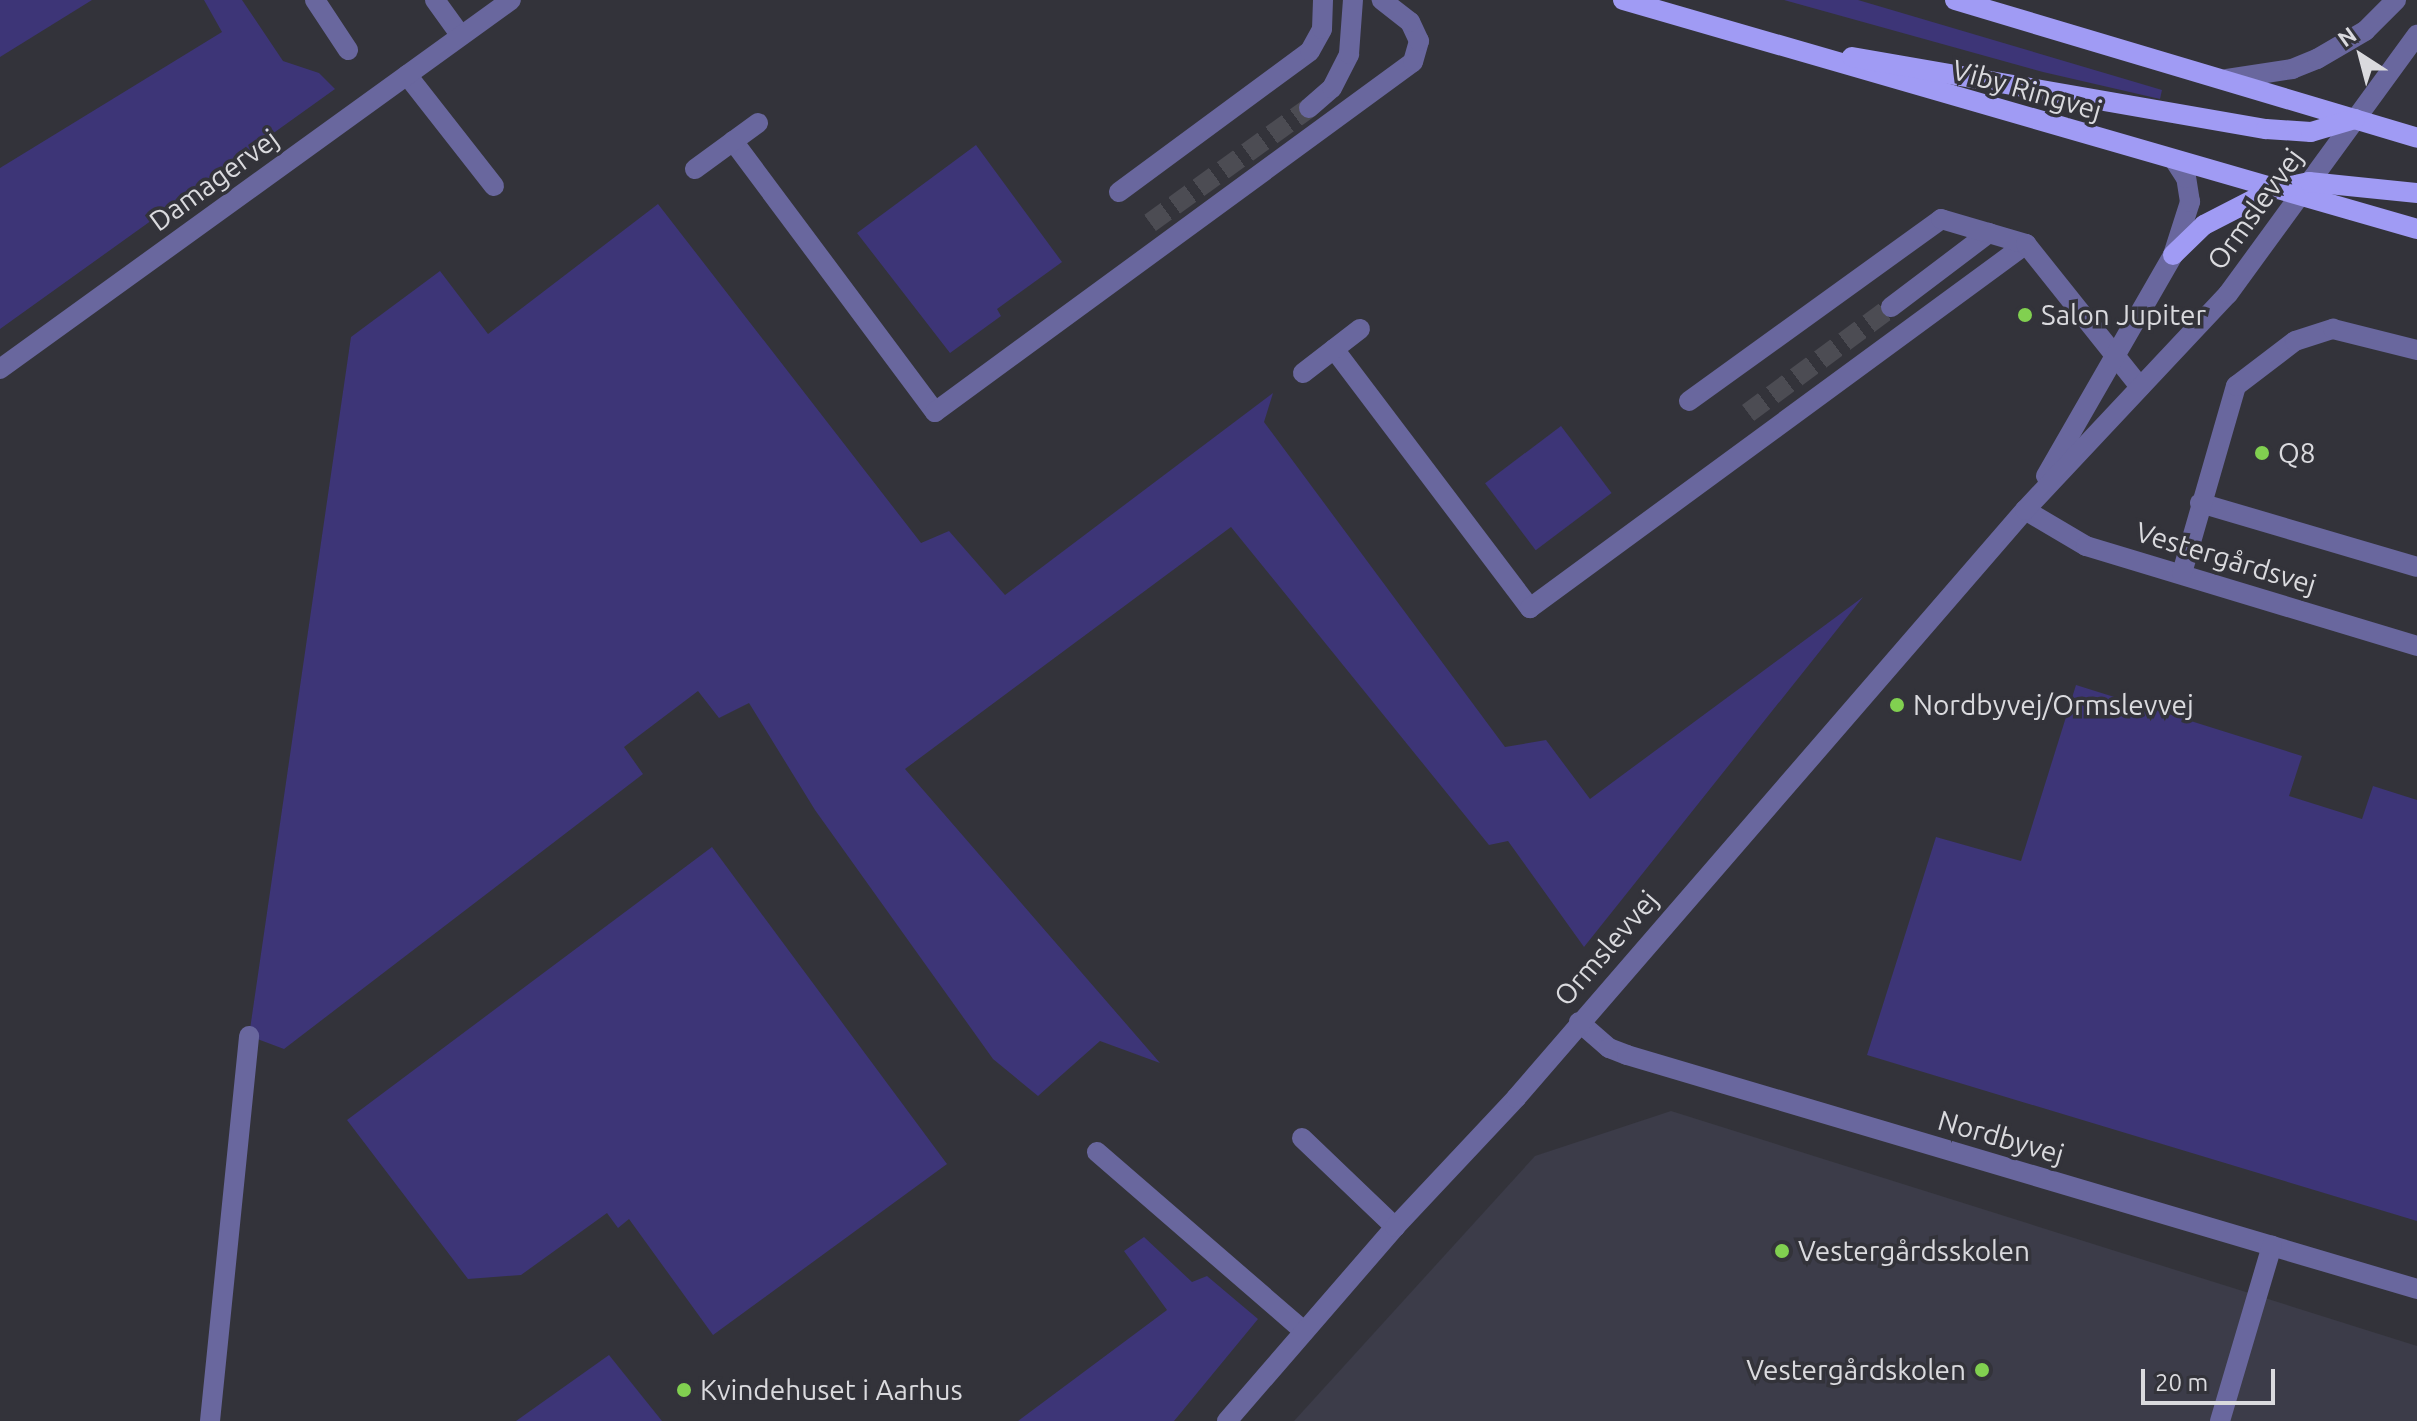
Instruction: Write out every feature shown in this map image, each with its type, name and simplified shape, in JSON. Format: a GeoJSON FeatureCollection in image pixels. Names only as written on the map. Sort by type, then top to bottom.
{"type":"FeatureCollection","features":[{"type":"Feature","properties":{"kind":"main road","name":"Viby Ringvej"},"geometry":{"type":"LineString","coordinates":[[1623,0],[1749,40],[2272,190],[2304,190],[2417,229]]}},
{"type":"Feature","properties":{"kind":"main road"},"geometry":{"type":"LineString","coordinates":[[1955,0],[2417,138]]}},
{"type":"Feature","properties":{"kind":"main road"},"geometry":{"type":"LineString","coordinates":[[1749,40],[2266,129],[2311,132],[2355,119]]}},
{"type":"Feature","properties":{"kind":"main road"},"geometry":{"type":"LineString","coordinates":[[2173,255],[2204,225],[2272,190]]}},
{"type":"Feature","properties":{"kind":"main road"},"geometry":{"type":"LineString","coordinates":[[2304,190],[2417,193]]}},
{"type":"Feature","properties":{"kind":"street"},"geometry":{"type":"LineString","coordinates":[[315,0],[348,50]]}},
{"type":"Feature","properties":{"kind":"street"},"geometry":{"type":"LineString","coordinates":[[435,0],[461,36]]}},
{"type":"Feature","properties":{"kind":"street","name":"Damagervej"},"geometry":{"type":"LineString","coordinates":[[0,369],[511,0]]}},
{"type":"Feature","properties":{"kind":"street"},"geometry":{"type":"LineString","coordinates":[[1119,192],[1310,51],[1322,29],[1323,0]]}},
{"type":"Feature","properties":{"kind":"street"},"geometry":{"type":"LineString","coordinates":[[1309,108],[1332,88],[1349,54],[1353,0]]}},
{"type":"Feature","properties":{"kind":"street"},"geometry":{"type":"LineString","coordinates":[[733,141],[935,412],[1413,62],[1419,41],[1410,22],[1382,0]]}},
{"type":"Feature","properties":{"kind":"street"},"geometry":{"type":"LineString","coordinates":[[2227,79],[2292,69],[2317,59],[2365,31],[2396,0]]}},
{"type":"Feature","properties":{"kind":"street","name":"Ormslevvej"},"geometry":{"type":"LineString","coordinates":[[1227,1421],[1395,1227],[1516,1098],[2025,510],[2228,294],[2417,35]]}},
{"type":"Feature","properties":{"kind":"street"},"geometry":{"type":"LineString","coordinates":[[407,75],[494,186]]}},
{"type":"Feature","properties":{"kind":"street"},"geometry":{"type":"LineString","coordinates":[[695,169],[758,123]]}},
{"type":"Feature","properties":{"kind":"street","name":"Ormslevvej"},"geometry":{"type":"LineString","coordinates":[[2025,510],[2173,255],[2190,202],[2186,178],[2175,161]]}},
{"type":"Feature","properties":{"kind":"street"},"geometry":{"type":"LineString","coordinates":[[1689,401],[1941,219],[2026,244],[2140,387]]}},
{"type":"Feature","properties":{"kind":"street"},"geometry":{"type":"LineString","coordinates":[[1891,307],[1989,233]]}},
{"type":"Feature","properties":{"kind":"street"},"geometry":{"type":"LineString","coordinates":[[1334,349],[1530,608],[2026,244]]}},
{"type":"Feature","properties":{"kind":"street"},"geometry":{"type":"LineString","coordinates":[[1303,373],[1360,329]]}},
{"type":"Feature","properties":{"kind":"street"},"geometry":{"type":"LineString","coordinates":[[2182,573],[2236,386],[2295,341],[2333,329],[2417,350]]}},
{"type":"Feature","properties":{"kind":"street"},"geometry":{"type":"LineString","coordinates":[[2200,503],[2417,567]]}},
{"type":"Feature","properties":{"kind":"street","name":"Vestergårdsvej"},"geometry":{"type":"LineString","coordinates":[[2025,510],[2086,546],[2417,646]]}},
{"type":"Feature","properties":{"kind":"street","name":"Nordbyvej"},"geometry":{"type":"LineString","coordinates":[[1579,1022],[1609,1048],[1627,1055],[2417,1289]]}},
{"type":"Feature","properties":{"kind":"street"},"geometry":{"type":"LineString","coordinates":[[210,1421],[249,1036]]}},
{"type":"Feature","properties":{"kind":"street"},"geometry":{"type":"LineString","coordinates":[[1302,1138],[1395,1227]]}},
{"type":"Feature","properties":{"kind":"street"},"geometry":{"type":"LineString","coordinates":[[1097,1152],[1304,1331]]}},
{"type":"Feature","properties":{"kind":"street"},"geometry":{"type":"LineString","coordinates":[[2220,1421],[2272,1246]]}},
{"type":"Feature","properties":{"kind":"shaded area"},"geometry":{"type":"Polygon","coordinates":[[[0,0],[92,0],[0,57],[0,0]]]}},
{"type":"Feature","properties":{"kind":"shaded area"},"geometry":{"type":"Polygon","coordinates":[[[204,0],[242,0],[283,61],[319,73],[335,89],[0,329],[0,168],[222,32],[204,0]]]}},
{"type":"Feature","properties":{"kind":"shaded area"},"geometry":{"type":"Polygon","coordinates":[[[1784,0],[1858,0],[2162,90],[2160,99],[2043,72],[1784,0]]]}},
{"type":"Feature","properties":{"kind":"shaded area"},"geometry":{"type":"Polygon","coordinates":[[[976,145],[1062,262],[997,309],[1001,316],[950,353],[857,233],[976,145]]]}},
{"type":"Feature","properties":{"kind":"shaded area"},"geometry":{"type":"Polygon","coordinates":[[[658,204],[921,543],[949,531],[1005,595],[1273,393],[1264,422],[1505,747],[1546,740],[1590,799],[1863,597],[1584,947],[1508,841],[1489,845],[1231,527],[905,769],[1160,1063],[1100,1041],[1038,1096],[993,1059],[815,810],[749,703],[719,718],[698,691],[624,747],[643,774],[284,1049],[249,1036],[351,337],[440,271],[488,334],[658,204]]]}},
{"type":"Feature","properties":{"kind":"shaded area"},"geometry":{"type":"Polygon","coordinates":[[[1561,426],[1612,493],[1536,550],[1485,483],[1561,426]]]}},
{"type":"Feature","properties":{"kind":"shaded area"},"geometry":{"type":"Polygon","coordinates":[[[2076,685],[2302,756],[2289,796],[2362,819],[2373,786],[2417,800],[2417,1221],[1867,1055],[1936,837],[2021,861],[2076,685]]]}},
{"type":"Feature","properties":{"kind":"shaded area"},"geometry":{"type":"Polygon","coordinates":[[[712,847],[947,1164],[713,1335],[629,1219],[618,1228],[607,1213],[521,1275],[468,1279],[347,1120],[712,847]]]}},
{"type":"Feature","properties":{"kind":"shaded area","name":"Vestergårdsskolen"},"geometry":{"type":"Polygon","coordinates":[[[1671,1111],[2417,1346],[2417,1421],[1294,1421],[1535,1156],[1671,1111]]]}},
{"type":"Feature","properties":{"kind":"shaded area"},"geometry":{"type":"Polygon","coordinates":[[[1144,1237],[1192,1282],[1207,1276],[1258,1319],[1174,1421],[1018,1421],[1167,1310],[1124,1251],[1144,1237]]]}},
{"type":"Feature","properties":{"kind":"shaded area"},"geometry":{"type":"Polygon","coordinates":[[[609,1355],[662,1421],[516,1421],[609,1355]]]}},
{"type":"Feature","properties":{"kind":"tunnel"},"geometry":{"type":"LineString","coordinates":[[1150,223],[1309,108]]}},
{"type":"Feature","properties":{"kind":"tunnel"},"geometry":{"type":"LineString","coordinates":[[1748,413],[1891,307]]}},
{"type":"Feature","properties":{"kind":"place","name":"Salon Jupiter"},"geometry":{"type":"Point","coordinates":[2025,315]}},
{"type":"Feature","properties":{"kind":"place","name":"Q8"},"geometry":{"type":"Point","coordinates":[2262,453]}},
{"type":"Feature","properties":{"kind":"place","name":"Nordbyvej/Ormslevvej"},"geometry":{"type":"Point","coordinates":[1897,705]}},
{"type":"Feature","properties":{"kind":"place","name":"Vestergårdsskolen"},"geometry":{"type":"Point","coordinates":[1782,1251]}},
{"type":"Feature","properties":{"kind":"place","name":"Vestergårdskolen"},"geometry":{"type":"Point","coordinates":[1982,1370]}},
{"type":"Feature","properties":{"kind":"place","name":"Kvindehuset i Aarhus"},"geometry":{"type":"Point","coordinates":[684,1390]}}]}
